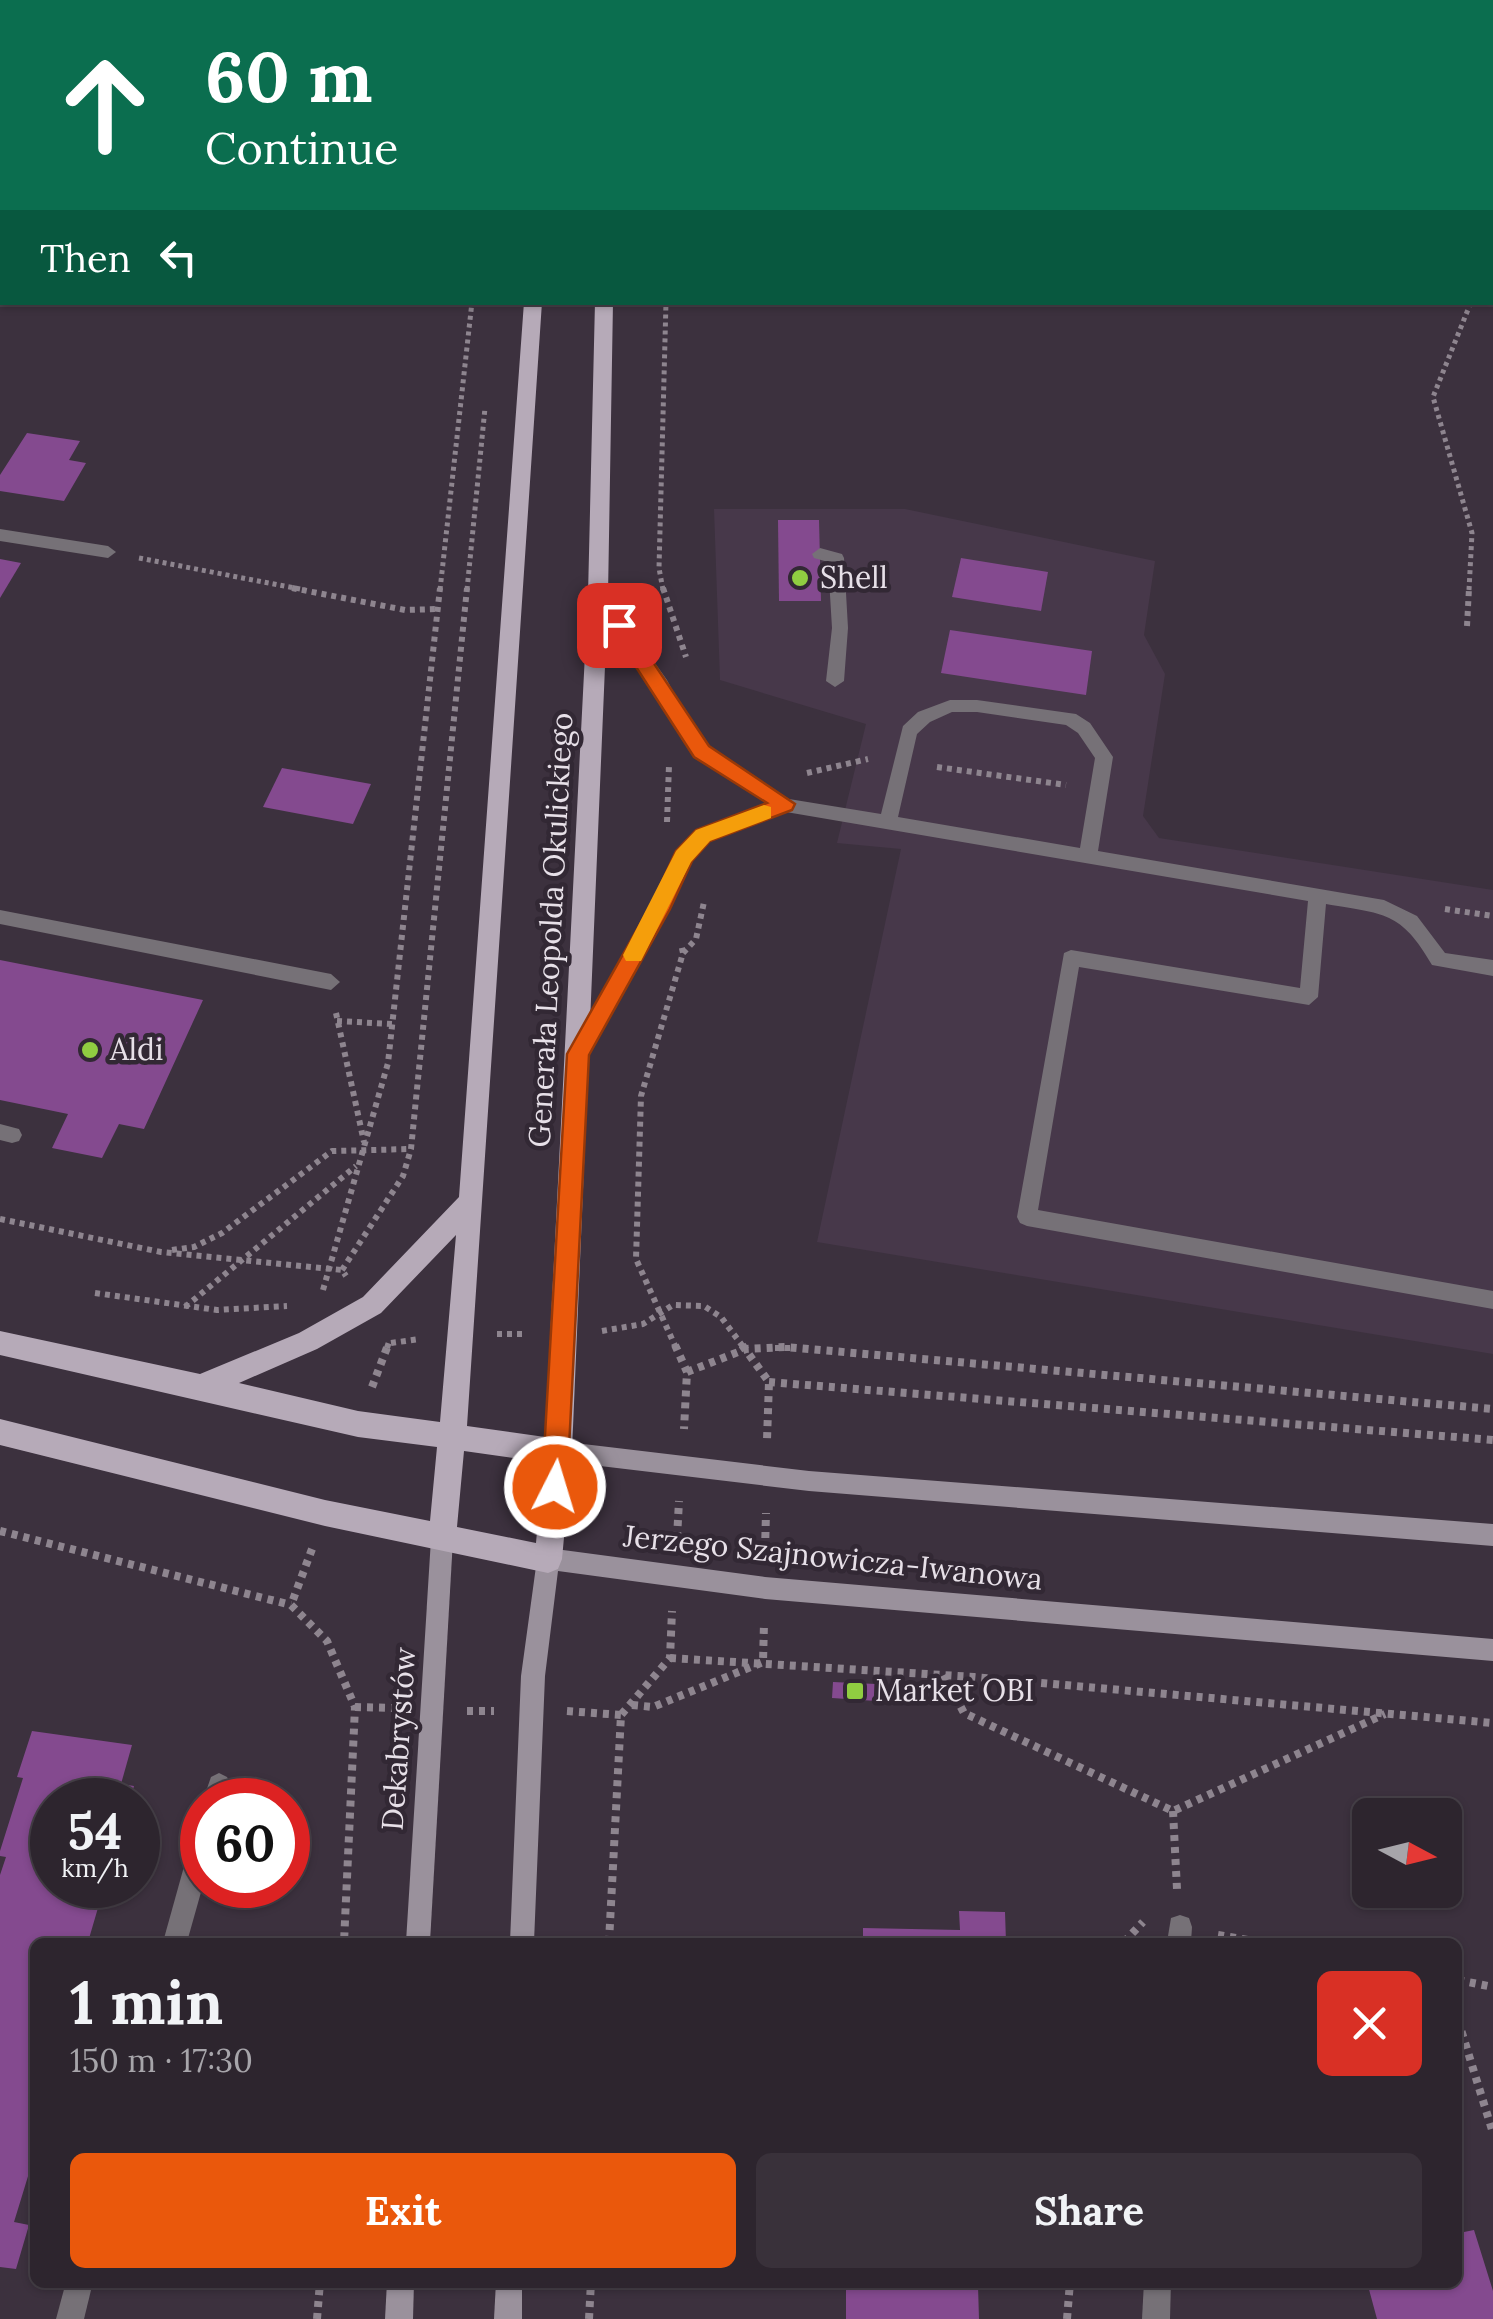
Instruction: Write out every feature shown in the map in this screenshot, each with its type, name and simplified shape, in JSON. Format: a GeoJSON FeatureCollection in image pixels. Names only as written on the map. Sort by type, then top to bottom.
{"type":"FeatureCollection","features":[{"type":"Feature","properties":{"kind":"main road","name":"Generała Leopolda Okulickiego"},"geometry":{"type":"LineString","coordinates":[[442,1539],[502,776],[533,305]]}},
{"type":"Feature","properties":{"kind":"main road","name":"Generała Leopolda Okulickiego"},"geometry":{"type":"LineString","coordinates":[[548,1559],[558,1452],[578,1054],[598,595],[604,305]]}},
{"type":"Feature","properties":{"kind":"main road"},"geometry":{"type":"LineString","coordinates":[[201,1386],[308,1341],[372,1305],[469,1204]]}},
{"type":"Feature","properties":{"kind":"main road"},"geometry":{"type":"LineString","coordinates":[[0,1343],[358,1424],[558,1452],[808,1482],[1493,1535]]}},
{"type":"Feature","properties":{"kind":"main road","name":"Jerzego Szajnowicza-Iwanowa"},"geometry":{"type":"LineString","coordinates":[[0,1432],[442,1539],[548,1559],[765,1588],[1493,1650]]}},
{"type":"Feature","properties":{"kind":"main road","name":"Dekabrystów"},"geometry":{"type":"LineString","coordinates":[[418,1938],[442,1539]]}},
{"type":"Feature","properties":{"kind":"main road"},"geometry":{"type":"LineString","coordinates":[[522,1938],[533,1676],[548,1559]]}},
{"type":"Feature","properties":{"kind":"main road"},"geometry":{"type":"LineString","coordinates":[[399,2319],[400,2288]]}},
{"type":"Feature","properties":{"kind":"main road"},"geometry":{"type":"LineString","coordinates":[[508,2319],[509,2288]]}},
{"type":"Feature","properties":{"kind":"street"},"geometry":{"type":"LineString","coordinates":[[0,535],[108,552]]}},
{"type":"Feature","properties":{"kind":"street"},"geometry":{"type":"LineString","coordinates":[[820,554],[836,558],[840,628],[835,681]]}},
{"type":"Feature","properties":{"kind":"street"},"geometry":{"type":"LineString","coordinates":[[598,595],[661,684],[688,735],[702,752],[785,804],[1407,914],[1419,925],[1440,960],[1493,968]]}},
{"type":"Feature","properties":{"kind":"street"},"geometry":{"type":"LineString","coordinates":[[888,822],[909,731],[924,717],[950,706],[977,706],[1070,719],[1084,728],[1104,757],[1088,856]]}},
{"type":"Feature","properties":{"kind":"street"},"geometry":{"type":"LineString","coordinates":[[578,1054],[663,904],[684,856],[703,835],[785,804]]}},
{"type":"Feature","properties":{"kind":"street"},"geometry":{"type":"LineString","coordinates":[[1318,896],[1309,997],[1071,958],[1027,1217],[1493,1300]]}},
{"type":"Feature","properties":{"kind":"street"},"geometry":{"type":"LineString","coordinates":[[0,917],[331,982]]}},
{"type":"Feature","properties":{"kind":"street"},"geometry":{"type":"LineString","coordinates":[[176,1938],[184,1908]]}},
{"type":"Feature","properties":{"kind":"street"},"geometry":{"type":"LineString","coordinates":[[70,2319],[78,2288]]}},
{"type":"Feature","properties":{"kind":"street"},"geometry":{"type":"LineString","coordinates":[[1156,2319],[1158,2288]]}},
{"type":"Feature","properties":{"kind":"path"},"geometry":{"type":"LineString","coordinates":[[320,1304],[388,1063],[472,305]]}},
{"type":"Feature","properties":{"kind":"path"},"geometry":{"type":"LineString","coordinates":[[666,305],[660,568],[665,600],[689,663]]}},
{"type":"Feature","properties":{"kind":"path"},"geometry":{"type":"LineString","coordinates":[[1467,626],[1472,533],[1433,397],[1471,305]]}},
{"type":"Feature","properties":{"kind":"path"},"geometry":{"type":"LineString","coordinates":[[342,1270],[403,1176],[411,1149],[486,401]]}},
{"type":"Feature","properties":{"kind":"path"},"geometry":{"type":"LineString","coordinates":[[108,552],[405,610],[438,608]]}},
{"type":"Feature","properties":{"kind":"path"},"geometry":{"type":"LineString","coordinates":[[802,774],[875,758]]}},
{"type":"Feature","properties":{"kind":"path"},"geometry":{"type":"LineString","coordinates":[[937,767],[1082,788]]}},
{"type":"Feature","properties":{"kind":"path"},"geometry":{"type":"LineString","coordinates":[[682,953],[642,1096],[636,1260],[687,1372],[684,1422]]}},
{"type":"Feature","properties":{"kind":"path"},"geometry":{"type":"LineString","coordinates":[[331,982],[364,1148]]}},
{"type":"Feature","properties":{"kind":"path"},"geometry":{"type":"LineString","coordinates":[[337,1021],[392,1024]]}},
{"type":"Feature","properties":{"kind":"path"},"geometry":{"type":"LineString","coordinates":[[161,1252],[194,1247],[222,1234],[332,1151],[411,1149]]}},
{"type":"Feature","properties":{"kind":"path"},"geometry":{"type":"LineString","coordinates":[[185,1307],[357,1166]]}},
{"type":"Feature","properties":{"kind":"path"},"geometry":{"type":"LineString","coordinates":[[0,1219],[161,1252],[328,1270]]}},
{"type":"Feature","properties":{"kind":"path"},"geometry":{"type":"LineString","coordinates":[[94,1293],[185,1307],[302,1306]]}},
{"type":"Feature","properties":{"kind":"path"},"geometry":{"type":"LineString","coordinates":[[617,1330],[643,1324],[672,1305],[704,1306],[721,1317],[769,1382],[768,1431]]}},
{"type":"Feature","properties":{"kind":"path"},"geometry":{"type":"LineString","coordinates":[[375,1379],[391,1343],[428,1338]]}},
{"type":"Feature","properties":{"kind":"path"},"geometry":{"type":"LineString","coordinates":[[687,1372],[746,1349],[806,1349],[1493,1409]]}},
{"type":"Feature","properties":{"kind":"path"},"geometry":{"type":"LineString","coordinates":[[769,1382],[1493,1440]]}},
{"type":"Feature","properties":{"kind":"path"},"geometry":{"type":"LineString","coordinates":[[0,1531],[290,1605],[327,1642],[356,1707],[344,1938]]}},
{"type":"Feature","properties":{"kind":"path"},"geometry":{"type":"LineString","coordinates":[[765,1554],[766,1531]]}},
{"type":"Feature","properties":{"kind":"path"},"geometry":{"type":"LineString","coordinates":[[290,1605],[307,1563]]}},
{"type":"Feature","properties":{"kind":"path"},"geometry":{"type":"LineString","coordinates":[[573,1711],[621,1714],[670,1658],[671,1638]]}},
{"type":"Feature","properties":{"kind":"path"},"geometry":{"type":"LineString","coordinates":[[763,1662],[764,1643]]}},
{"type":"Feature","properties":{"kind":"path"},"geometry":{"type":"LineString","coordinates":[[670,1658],[944,1675],[1493,1723]]}},
{"type":"Feature","properties":{"kind":"path"},"geometry":{"type":"LineString","coordinates":[[632,1705],[653,1707],[763,1662]]}},
{"type":"Feature","properties":{"kind":"path"},"geometry":{"type":"LineString","coordinates":[[944,1675],[964,1713],[1173,1810],[1386,1714]]}},
{"type":"Feature","properties":{"kind":"path"},"geometry":{"type":"LineString","coordinates":[[609,1938],[621,1714]]}},
{"type":"Feature","properties":{"kind":"path"},"geometry":{"type":"LineString","coordinates":[[1173,1810],[1179,1935]]}},
{"type":"Feature","properties":{"kind":"path"},"geometry":{"type":"LineString","coordinates":[[1462,1981],[1493,1986]]}},
{"type":"Feature","properties":{"kind":"path"},"geometry":{"type":"LineString","coordinates":[[1462,2033],[1493,2133]]}},
{"type":"Feature","properties":{"kind":"path"},"geometry":{"type":"LineString","coordinates":[[317,2319],[320,2288]]}},
{"type":"Feature","properties":{"kind":"path"},"geometry":{"type":"LineString","coordinates":[[589,2319],[591,2288]]}},
{"type":"Feature","properties":{"kind":"path"},"geometry":{"type":"LineString","coordinates":[[1066,2319],[1069,2288]]}},
{"type":"Feature","properties":{"kind":"shaded area"},"geometry":{"type":"Polygon","coordinates":[[[714,509],[905,509],[1155,561],[1144,635],[1165,674],[1143,816],[1159,838],[1493,890],[1493,1354],[817,1242],[901,849],[837,843],[866,724],[720,680],[714,509]]]}},
{"type":"Feature","properties":{"kind":"building"},"geometry":{"type":"Polygon","coordinates":[[[27,433],[80,441],[69,460],[86,463],[64,501],[0,491],[0,475],[27,433]]]}},
{"type":"Feature","properties":{"kind":"building","name":"Shell"},"geometry":{"type":"Polygon","coordinates":[[[778,520],[819,520],[821,601],[779,601],[778,520]]]}},
{"type":"Feature","properties":{"kind":"building"},"geometry":{"type":"Polygon","coordinates":[[[961,558],[1048,572],[1041,611],[952,597],[961,558]]]}},
{"type":"Feature","properties":{"kind":"building"},"geometry":{"type":"Polygon","coordinates":[[[0,559],[21,563],[0,598],[0,559]]]}},
{"type":"Feature","properties":{"kind":"building","name":"Shell"},"geometry":{"type":"Polygon","coordinates":[[[950,630],[1092,651],[1086,695],[941,673],[950,630]]]}},
{"type":"Feature","properties":{"kind":"building"},"geometry":{"type":"Polygon","coordinates":[[[282,768],[371,784],[353,824],[263,807],[282,768]]]}},
{"type":"Feature","properties":{"kind":"building","name":"Aldi"},"geometry":{"type":"Polygon","coordinates":[[[0,960],[203,1000],[144,1129],[119,1124],[102,1158],[52,1148],[68,1114],[0,1100],[0,960]]]}},
{"type":"Feature","properties":{"kind":"building"},"geometry":{"type":"Polygon","coordinates":[[[833,1682],[876,1684],[876,1701],[832,1698],[833,1682]]]}},
{"type":"Feature","properties":{"kind":"building"},"geometry":{"type":"Polygon","coordinates":[[[32,1731],[132,1745],[123,1778],[30,1778],[30,1908],[98,1908],[89,1938],[30,1938],[30,2173],[14,2222],[29,2225],[16,2269],[0,2267],[0,1875],[6,1857],[0,1856],[0,1851],[23,1778],[17,1777],[32,1731]]]}},
{"type":"Feature","properties":{"kind":"building"},"geometry":{"type":"Polygon","coordinates":[[[959,1911],[1005,1912],[1006,1938],[863,1938],[863,1928],[960,1930],[959,1911]]]}},
{"type":"Feature","properties":{"kind":"building"},"geometry":{"type":"Polygon","coordinates":[[[1462,2226],[1464,2232],[1474,2230],[1493,2291],[1493,2319],[1377,2319],[1369,2288],[1462,2288],[1462,2226]]]}},
{"type":"Feature","properties":{"kind":"building"},"geometry":{"type":"Polygon","coordinates":[[[846,2288],[978,2288],[979,2319],[846,2319],[846,2288]]]}},
{"type":"Feature","properties":{"kind":"slow traffic"},"geometry":{"type":"LineString","coordinates":[[633,955],[663,904],[684,856],[703,835],[764,812]]}},
{"type":"Feature","properties":{"kind":"place","name":"Shell"},"geometry":{"type":"Point","coordinates":[800,578]}},
{"type":"Feature","properties":{"kind":"place","name":"Aldi"},"geometry":{"type":"Point","coordinates":[90,1050]}},
{"type":"Feature","properties":{"kind":"place","name":"Market OBI"},"geometry":{"type":"Point","coordinates":[855,1691]}},
{"type":"Feature","properties":{"kind":"route"},"geometry":{"type":"LineString","coordinates":[[555,1487],[578,1054],[663,904],[684,856],[703,835],[785,804],[702,752],[619,625]]}}]}
